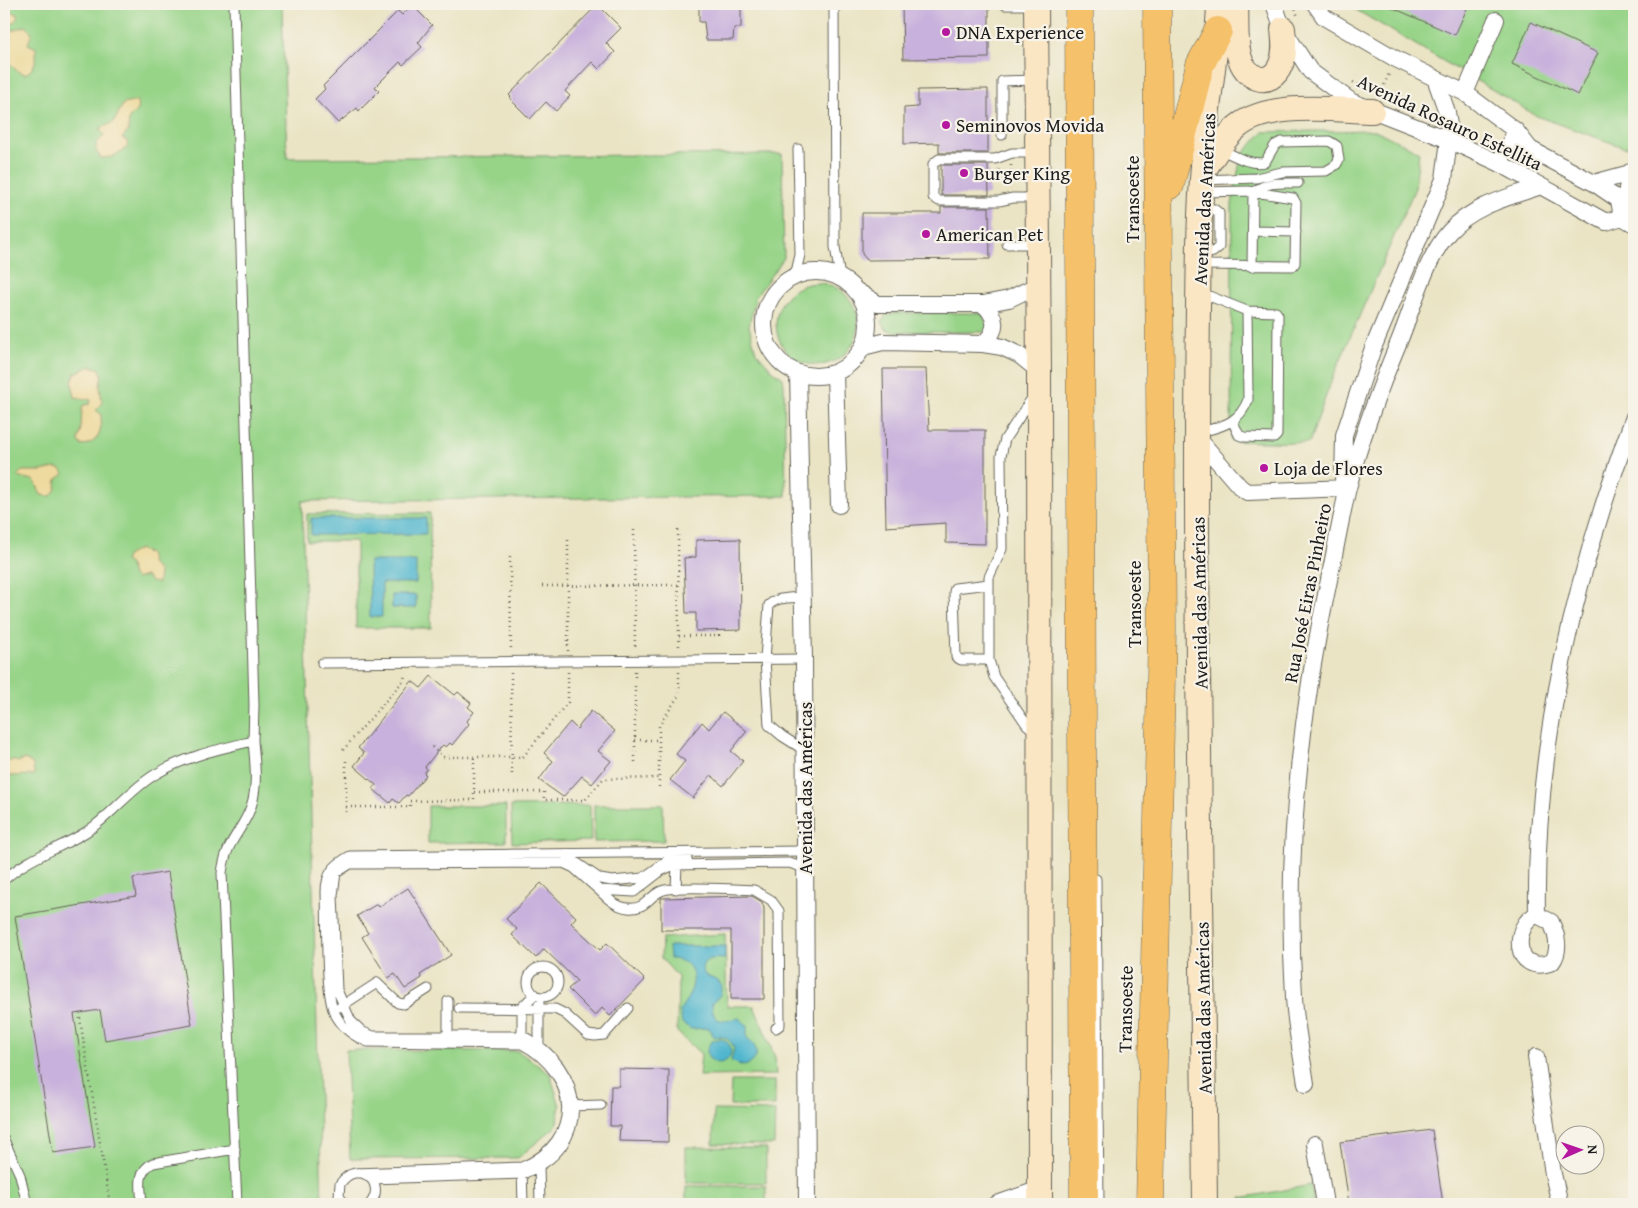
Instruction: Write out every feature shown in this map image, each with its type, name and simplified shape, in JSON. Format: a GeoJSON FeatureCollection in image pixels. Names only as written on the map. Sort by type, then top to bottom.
{"type":"FeatureCollection","features":[{"type":"Feature","properties":{"kind":"highway"},"geometry":{"type":"LineString","coordinates":[[1065,4],[1069,22],[1079,36]]}},
{"type":"Feature","properties":{"kind":"highway"},"geometry":{"type":"LineString","coordinates":[[1079,4],[1084,1204]]}},
{"type":"Feature","properties":{"kind":"highway","name":"Avenida das Américas"},"geometry":{"type":"LineString","coordinates":[[1150,1204],[1162,629],[1157,4]]}},
{"type":"Feature","properties":{"kind":"highway"},"geometry":{"type":"LineString","coordinates":[[1160,268],[1168,231],[1172,169],[1191,106],[1200,65],[1218,31]]}},
{"type":"Feature","properties":{"kind":"main road"},"geometry":{"type":"LineString","coordinates":[[1036,4],[1039,380],[1040,1197]]}},
{"type":"Feature","properties":{"kind":"main road","name":"Avenida das Américas"},"geometry":{"type":"LineString","coordinates":[[1205,1204],[1197,436],[1199,260],[1201,188],[1218,31],[1219,4]]}},
{"type":"Feature","properties":{"kind":"main road"},"geometry":{"type":"LineString","coordinates":[[1236,4],[1239,55],[1246,69],[1254,78],[1263,80],[1272,76],[1281,65],[1291,24]]}},
{"type":"Feature","properties":{"kind":"main road"},"geometry":{"type":"LineString","coordinates":[[1201,188],[1219,148],[1234,129],[1244,122],[1275,112],[1376,103]]}},
{"type":"Feature","properties":{"kind":"street","name":"Avenida Rosauro Estellita"},"geometry":{"type":"LineString","coordinates":[[1274,4],[1291,24],[1310,71],[1352,102],[1376,103],[1499,163],[1606,222],[1628,221],[1619,200],[1594,183],[1530,149],[1516,131],[1465,93],[1396,59],[1324,16],[1315,4]]}},
{"type":"Feature","properties":{"kind":"street"},"geometry":{"type":"LineString","coordinates":[[1465,93],[1496,20]]}},
{"type":"Feature","properties":{"kind":"street"},"geometry":{"type":"LineString","coordinates":[[1197,436],[1240,487],[1247,492],[1346,488],[1344,435],[1373,348],[1444,179],[1449,140],[1447,112],[1435,78]]}},
{"type":"Feature","properties":{"kind":"street"},"geometry":{"type":"LineString","coordinates":[[1499,163],[1516,131]]}},
{"type":"Feature","properties":{"kind":"street"},"geometry":{"type":"LineString","coordinates":[[1594,183],[1632,172],[1628,221]]}},
{"type":"Feature","properties":{"kind":"street","name":"Rua José Eiras Pinheiro"},"geometry":{"type":"LineString","coordinates":[[1306,1084],[1294,997],[1292,897],[1295,814],[1305,710],[1321,615],[1346,488],[1391,360],[1433,258],[1448,233],[1467,216],[1496,202],[1541,186]]}},
{"type":"Feature","properties":{"kind":"street"},"geometry":{"type":"LineString","coordinates":[[857,291],[865,304],[868,334],[863,348],[851,362],[835,372],[810,376],[798,373],[783,364],[772,352],[765,336],[764,319],[768,302],[778,288],[795,276],[807,272],[824,272],[840,277],[857,291],[878,304],[983,304],[1009,299],[1038,285]]}},
{"type":"Feature","properties":{"kind":"street"},"geometry":{"type":"LineString","coordinates":[[983,304],[992,313],[994,327],[991,337],[983,344]]}},
{"type":"Feature","properties":{"kind":"street"},"geometry":{"type":"LineString","coordinates":[[863,348],[883,342],[983,344],[1002,347],[1019,355],[1039,380]]}},
{"type":"Feature","properties":{"kind":"street"},"geometry":{"type":"LineString","coordinates":[[835,372],[839,505]]}},
{"type":"Feature","properties":{"kind":"street","name":"Avenida das Américas"},"geometry":{"type":"LineString","coordinates":[[798,373],[804,659],[807,1204]]}},
{"type":"Feature","properties":{"kind":"street"},"geometry":{"type":"LineString","coordinates":[[1537,915],[1537,883],[1544,793],[1557,687],[1590,545],[1634,417]]}},
{"type":"Feature","properties":{"kind":"street"},"geometry":{"type":"LineString","coordinates":[[1536,1057],[1553,1174],[1560,1204]]}},
{"type":"Feature","properties":{"kind":"street"},"geometry":{"type":"LineString","coordinates":[[1315,1144],[1325,1204]]}},
{"type":"Feature","properties":{"kind":"street"},"geometry":{"type":"LineString","coordinates":[[997,1204],[1040,1197]]}},
{"type":"Feature","properties":{"kind":"lane"},"geometry":{"type":"LineString","coordinates":[[234,4],[249,475],[254,705],[254,790],[249,813],[224,852],[222,874],[237,1204]]}},
{"type":"Feature","properties":{"kind":"lane"},"geometry":{"type":"LineString","coordinates":[[834,4],[835,247],[840,277]]}},
{"type":"Feature","properties":{"kind":"lane"},"geometry":{"type":"LineString","coordinates":[[1005,5],[1036,4]]}},
{"type":"Feature","properties":{"kind":"lane"},"geometry":{"type":"LineString","coordinates":[[1088,4],[1090,222]]}},
{"type":"Feature","properties":{"kind":"lane"},"geometry":{"type":"LineString","coordinates":[[1002,135],[1002,80],[1037,80]]}},
{"type":"Feature","properties":{"kind":"lane"},"geometry":{"type":"LineString","coordinates":[[1201,188],[1282,172],[1326,171],[1336,165],[1339,160],[1338,146],[1329,142],[1281,142],[1275,145],[1265,162],[1261,163],[1246,160],[1219,148]]}},
{"type":"Feature","properties":{"kind":"lane"},"geometry":{"type":"LineString","coordinates":[[795,276],[800,255],[798,149]]}},
{"type":"Feature","properties":{"kind":"lane"},"geometry":{"type":"LineString","coordinates":[[1038,153],[1012,153],[995,159],[938,159],[933,164],[934,197],[939,202],[999,202],[1014,198],[1038,198]]}},
{"type":"Feature","properties":{"kind":"lane"},"geometry":{"type":"LineString","coordinates":[[1253,192],[1263,185],[1271,183],[1298,183]]}},
{"type":"Feature","properties":{"kind":"lane"},"geometry":{"type":"LineString","coordinates":[[1199,260],[1252,267],[1293,266],[1295,263],[1296,232],[1296,203],[1293,198],[1253,192],[1201,188]]}},
{"type":"Feature","properties":{"kind":"lane"},"geometry":{"type":"LineString","coordinates":[[1252,267],[1253,192]]}},
{"type":"Feature","properties":{"kind":"lane"},"geometry":{"type":"LineString","coordinates":[[1253,231],[1296,232]]}},
{"type":"Feature","properties":{"kind":"lane"},"geometry":{"type":"LineString","coordinates":[[1007,244],[1038,244]]}},
{"type":"Feature","properties":{"kind":"lane"},"geometry":{"type":"LineString","coordinates":[[1199,292],[1247,311],[1276,312],[1278,316],[1277,435],[1274,438],[1244,437],[1239,435],[1233,422]]}},
{"type":"Feature","properties":{"kind":"lane"},"geometry":{"type":"LineString","coordinates":[[1197,436],[1233,422],[1248,400],[1247,311]]}},
{"type":"Feature","properties":{"kind":"lane"},"geometry":{"type":"LineString","coordinates":[[1039,380],[1005,438],[1001,456],[1002,549],[989,577],[989,660],[994,677],[1027,725],[1039,734]]}},
{"type":"Feature","properties":{"kind":"lane"},"geometry":{"type":"LineString","coordinates":[[989,584],[960,586],[955,588],[954,592],[956,657],[961,660],[989,660]]}},
{"type":"Feature","properties":{"kind":"lane"},"geometry":{"type":"LineString","coordinates":[[802,598],[782,599],[773,601],[769,605],[765,659],[770,725],[782,736],[804,750]]}},
{"type":"Feature","properties":{"kind":"lane"},"geometry":{"type":"LineString","coordinates":[[322,663],[804,659]]}},
{"type":"Feature","properties":{"kind":"lane"},"geometry":{"type":"LineString","coordinates":[[4,880],[15,869],[87,832],[122,800],[155,774],[193,756],[253,741]]}},
{"type":"Feature","properties":{"kind":"lane"},"geometry":{"type":"LineString","coordinates":[[564,854],[600,879],[620,881],[643,878],[667,860],[677,858],[805,859]]}},
{"type":"Feature","properties":{"kind":"lane"},"geometry":{"type":"LineString","coordinates":[[371,1179],[522,1171],[539,1164],[556,1143],[571,1106],[555,1069],[539,1048],[522,1040],[368,1042],[354,1036],[343,1027],[333,1010],[330,988],[326,883],[332,869],[340,862],[350,856],[564,854],[805,859]]}},
{"type":"Feature","properties":{"kind":"lane"},"geometry":{"type":"LineString","coordinates":[[599,890],[634,892],[661,871],[676,865],[789,863],[805,859]]}},
{"type":"Feature","properties":{"kind":"lane"},"geometry":{"type":"LineString","coordinates":[[448,1040],[373,1036],[363,1032],[351,1021],[337,990],[333,895],[336,872],[350,864],[563,863],[574,868],[616,904],[634,908],[641,907],[661,891],[676,889],[754,890],[771,900],[779,911],[780,1025],[776,1028]]}},
{"type":"Feature","properties":{"kind":"lane"},"geometry":{"type":"LineString","coordinates":[[676,865],[676,889]]}},
{"type":"Feature","properties":{"kind":"lane","name":"Transoeste"},"geometry":{"type":"LineString","coordinates":[[1096,867],[1099,1204]]}},
{"type":"Feature","properties":{"kind":"lane"},"geometry":{"type":"LineString","coordinates":[[333,1010],[377,982],[398,1003],[404,1004],[428,989]]}},
{"type":"Feature","properties":{"kind":"lane"},"geometry":{"type":"LineString","coordinates":[[522,1007],[538,995],[539,1048]]}},
{"type":"Feature","properties":{"kind":"lane"},"geometry":{"type":"LineString","coordinates":[[448,1001],[448,1040]]}},
{"type":"Feature","properties":{"kind":"lane"},"geometry":{"type":"LineString","coordinates":[[522,1007],[522,1040]]}},
{"type":"Feature","properties":{"kind":"lane"},"geometry":{"type":"LineString","coordinates":[[459,1008],[522,1007],[554,1009],[565,1014],[583,1032],[595,1036],[604,1035],[628,1008]]}},
{"type":"Feature","properties":{"kind":"lane"},"geometry":{"type":"LineString","coordinates":[[571,1106],[601,1106]]}},
{"type":"Feature","properties":{"kind":"lane"},"geometry":{"type":"LineString","coordinates":[[4,1140],[20,1176],[28,1204]]}},
{"type":"Feature","properties":{"kind":"lane"},"geometry":{"type":"LineString","coordinates":[[142,1204],[140,1175],[144,1168],[153,1163],[235,1149]]}},
{"type":"Feature","properties":{"kind":"lane"},"geometry":{"type":"LineString","coordinates":[[530,1204],[540,1204],[539,1164]]}},
{"type":"Feature","properties":{"kind":"lane"},"geometry":{"type":"LineString","coordinates":[[343,1204],[338,1190],[340,1184],[348,1174],[354,1172],[522,1171]]}},
{"type":"Feature","properties":{"kind":"lane"},"geometry":{"type":"LineString","coordinates":[[522,1171],[522,1204]]}},
{"type":"Feature","properties":{"kind":"lane"},"geometry":{"type":"LineString","coordinates":[[354,1172],[361,1172],[371,1179],[376,1190],[370,1204]]}},
{"type":"Feature","properties":{"kind":"path"},"geometry":{"type":"LineString","coordinates":[[1291,24],[1294,4]]}},
{"type":"Feature","properties":{"kind":"path"},"geometry":{"type":"LineString","coordinates":[[1345,78],[1376,103],[1396,59]]}},
{"type":"Feature","properties":{"kind":"path"},"geometry":{"type":"LineString","coordinates":[[999,180],[999,165],[1011,165],[1011,180]]}},
{"type":"Feature","properties":{"kind":"path"},"geometry":{"type":"LineString","coordinates":[[989,180],[1020,180]]}},
{"type":"Feature","properties":{"kind":"path"},"geometry":{"type":"LineString","coordinates":[[634,530],[635,762]]}},
{"type":"Feature","properties":{"kind":"path"},"geometry":{"type":"LineString","coordinates":[[432,747],[443,757],[523,757],[568,702],[568,540]]}},
{"type":"Feature","properties":{"kind":"path"},"geometry":{"type":"LineString","coordinates":[[542,586],[678,585]]}},
{"type":"Feature","properties":{"kind":"path"},"geometry":{"type":"LineString","coordinates":[[679,636],[719,636],[719,631]]}},
{"type":"Feature","properties":{"kind":"path"},"geometry":{"type":"LineString","coordinates":[[343,750],[404,680],[405,662]]}},
{"type":"Feature","properties":{"kind":"path"},"geometry":{"type":"LineString","coordinates":[[635,740],[659,740]]}},
{"type":"Feature","properties":{"kind":"path"},"geometry":{"type":"LineString","coordinates":[[346,807],[410,807],[410,801],[474,800],[474,757]]}},
{"type":"Feature","properties":{"kind":"path"},"geometry":{"type":"LineString","coordinates":[[346,761],[346,816]]}},
{"type":"Feature","properties":{"kind":"path"},"geometry":{"type":"LineString","coordinates":[[474,792],[544,792],[544,800],[585,800],[603,779],[659,778]]}},
{"type":"Feature","properties":{"kind":"path"},"geometry":{"type":"LineString","coordinates":[[79,1013],[110,1204]]}},
{"type":"Feature","properties":{"kind":"green space"},"geometry":{"type":"Polygon","coordinates":[[[4,4],[282,4],[287,158],[782,154],[784,258],[756,296],[749,326],[756,352],[773,371],[783,378],[786,496],[302,501],[322,1204],[4,1204],[4,4]]]}},
{"type":"Feature","properties":{"kind":"green space"},"geometry":{"type":"Polygon","coordinates":[[[1346,4],[1634,4],[1634,147],[1623,147],[1537,116],[1346,4]]]}},
{"type":"Feature","properties":{"kind":"green space"},"geometry":{"type":"Polygon","coordinates":[[[1375,130],[1419,152],[1415,188],[1332,379],[1309,443],[1231,441],[1232,204],[1241,156],[1263,132],[1375,130]]]}},
{"type":"Feature","properties":{"kind":"green space"},"geometry":{"type":"Polygon","coordinates":[[[817,283],[833,286],[846,295],[855,308],[858,324],[855,340],[846,353],[833,362],[817,365],[801,362],[788,353],[779,340],[776,324],[779,308],[788,295],[801,286],[817,283]]]}},
{"type":"Feature","properties":{"kind":"green space"},"geometry":{"type":"Polygon","coordinates":[[[894,313],[982,313],[988,328],[983,332],[893,332],[886,329],[882,322],[886,315],[894,313]]]}},
{"type":"Feature","properties":{"kind":"green space"},"geometry":{"type":"Polygon","coordinates":[[[430,513],[431,628],[356,628],[356,541],[307,541],[307,514],[430,513]]]}},
{"type":"Feature","properties":{"kind":"green space"},"geometry":{"type":"Polygon","coordinates":[[[590,805],[591,841],[512,843],[511,806],[590,805]]]}},
{"type":"Feature","properties":{"kind":"green space"},"geometry":{"type":"Polygon","coordinates":[[[594,805],[663,805],[664,841],[594,842],[594,805]]]}},
{"type":"Feature","properties":{"kind":"green space"},"geometry":{"type":"Polygon","coordinates":[[[428,806],[506,806],[506,842],[428,843],[428,806]]]}},
{"type":"Feature","properties":{"kind":"green space"},"geometry":{"type":"Polygon","coordinates":[[[725,934],[727,1006],[754,1006],[775,1057],[776,1075],[699,1076],[701,1054],[677,1032],[678,977],[661,958],[662,938],[725,934]]]}},
{"type":"Feature","properties":{"kind":"green space"},"geometry":{"type":"Polygon","coordinates":[[[346,1050],[518,1051],[550,1074],[560,1106],[556,1126],[518,1158],[350,1159],[346,1050]]]}},
{"type":"Feature","properties":{"kind":"green space"},"geometry":{"type":"Polygon","coordinates":[[[731,1081],[775,1081],[775,1106],[730,1106],[731,1081]]]}},
{"type":"Feature","properties":{"kind":"green space"},"geometry":{"type":"Polygon","coordinates":[[[714,1110],[775,1111],[774,1145],[713,1144],[714,1110]]]}},
{"type":"Feature","properties":{"kind":"green space"},"geometry":{"type":"Polygon","coordinates":[[[686,1147],[766,1148],[766,1183],[686,1183],[686,1147]]]}},
{"type":"Feature","properties":{"kind":"green space"},"geometry":{"type":"Polygon","coordinates":[[[1311,1185],[1314,1204],[1242,1204],[1241,1198],[1311,1185]]]}},
{"type":"Feature","properties":{"kind":"green space"},"geometry":{"type":"Polygon","coordinates":[[[686,1186],[766,1186],[766,1204],[686,1204],[686,1186]]]}},
{"type":"Feature","properties":{"kind":"sand"},"geometry":{"type":"Polygon","coordinates":[[[4,11],[16,13],[18,17],[14,22],[4,25],[4,11]]]}},
{"type":"Feature","properties":{"kind":"sand"},"geometry":{"type":"Polygon","coordinates":[[[26,26],[32,33],[28,44],[36,48],[36,60],[31,70],[25,74],[17,71],[4,57],[4,33],[26,26]]]}},
{"type":"Feature","properties":{"kind":"sand"},"geometry":{"type":"Polygon","coordinates":[[[137,101],[138,110],[129,118],[128,132],[122,138],[127,141],[128,147],[112,157],[101,158],[96,151],[96,144],[104,135],[99,129],[114,122],[123,104],[137,101]]]}},
{"type":"Feature","properties":{"kind":"sand"},"geometry":{"type":"Polygon","coordinates":[[[91,366],[100,369],[102,374],[100,386],[102,404],[96,410],[101,414],[101,426],[96,439],[82,446],[78,441],[82,408],[84,405],[90,404],[91,400],[75,397],[72,383],[75,373],[91,366]]]}},
{"type":"Feature","properties":{"kind":"sand"},"geometry":{"type":"Polygon","coordinates":[[[55,468],[61,469],[64,474],[57,479],[56,489],[51,496],[41,495],[34,481],[17,476],[22,471],[41,471],[55,468]]]}},
{"type":"Feature","properties":{"kind":"sand"},"geometry":{"type":"Polygon","coordinates":[[[139,549],[149,554],[152,565],[159,571],[158,583],[151,582],[146,576],[136,579],[131,573],[130,564],[125,561],[126,556],[139,549]]]}},
{"type":"Feature","properties":{"kind":"sand"},"geometry":{"type":"Polygon","coordinates":[[[25,759],[33,764],[34,775],[8,776],[5,762],[14,760],[18,762],[25,759]]]}},
{"type":"Feature","properties":{"kind":"water"},"geometry":{"type":"Polygon","coordinates":[[[311,518],[426,518],[426,534],[311,535],[311,518]]]}},
{"type":"Feature","properties":{"kind":"water"},"geometry":{"type":"Polygon","coordinates":[[[369,561],[416,561],[416,583],[382,583],[382,617],[370,617],[369,561]]]}},
{"type":"Feature","properties":{"kind":"water"},"geometry":{"type":"Polygon","coordinates":[[[392,595],[416,595],[416,608],[392,608],[392,595]]]}},
{"type":"Feature","properties":{"kind":"water"},"geometry":{"type":"Polygon","coordinates":[[[669,946],[725,946],[725,959],[708,960],[702,969],[705,975],[718,981],[722,986],[720,995],[712,1004],[714,1015],[720,1020],[739,1018],[747,1025],[747,1038],[756,1050],[753,1062],[743,1066],[731,1061],[734,1049],[729,1040],[724,1037],[714,1037],[709,1028],[691,1029],[682,1023],[680,1011],[690,993],[693,974],[688,965],[670,959],[669,946]]]}},
{"type":"Feature","properties":{"kind":"water"},"geometry":{"type":"Polygon","coordinates":[[[719,1039],[728,1042],[731,1051],[728,1060],[719,1063],[710,1060],[707,1051],[710,1042],[719,1039]]]}},
{"type":"Feature","properties":{"kind":"building"},"geometry":{"type":"Polygon","coordinates":[[[699,4],[741,4],[741,28],[734,28],[733,40],[706,40],[704,22],[699,22],[699,4]]]}},
{"type":"Feature","properties":{"kind":"building","name":"DNA Experience"},"geometry":{"type":"Polygon","coordinates":[[[902,4],[989,4],[989,58],[903,59],[902,4]]]}},
{"type":"Feature","properties":{"kind":"building"},"geometry":{"type":"Polygon","coordinates":[[[1384,4],[1469,4],[1455,35],[1384,4]]]}},
{"type":"Feature","properties":{"kind":"building"},"geometry":{"type":"Polygon","coordinates":[[[412,5],[432,25],[418,43],[422,47],[403,65],[400,62],[375,87],[379,91],[359,111],[357,108],[338,123],[315,99],[325,89],[323,86],[398,11],[402,15],[412,5]]]}},
{"type":"Feature","properties":{"kind":"building"},"geometry":{"type":"Polygon","coordinates":[[[596,6],[600,7],[621,28],[606,43],[615,52],[599,69],[592,62],[565,91],[570,96],[556,111],[546,102],[530,119],[510,99],[509,95],[596,6]]]}},
{"type":"Feature","properties":{"kind":"building"},"geometry":{"type":"Polygon","coordinates":[[[1531,22],[1598,53],[1578,95],[1512,64],[1531,22]]]}},
{"type":"Feature","properties":{"kind":"building","name":"Seminovos Movida"},"geometry":{"type":"Polygon","coordinates":[[[988,89],[988,153],[939,153],[939,143],[904,144],[904,108],[918,107],[918,90],[988,89]]]}},
{"type":"Feature","properties":{"kind":"building","name":"Burger King"},"geometry":{"type":"Polygon","coordinates":[[[941,165],[988,165],[989,195],[941,195],[941,165]]]}},
{"type":"Feature","properties":{"kind":"building","name":"American Pet"},"geometry":{"type":"Polygon","coordinates":[[[941,207],[989,207],[990,259],[867,260],[862,254],[862,213],[941,213],[941,207]]]}},
{"type":"Feature","properties":{"kind":"building"},"geometry":{"type":"Polygon","coordinates":[[[883,369],[926,369],[929,430],[985,430],[985,544],[946,543],[946,523],[886,527],[883,369]]]}},
{"type":"Feature","properties":{"kind":"building"},"geometry":{"type":"Polygon","coordinates":[[[740,539],[741,630],[696,631],[696,613],[686,613],[684,558],[696,557],[696,540],[740,539]]]}},
{"type":"Feature","properties":{"kind":"building"},"geometry":{"type":"Polygon","coordinates":[[[431,676],[455,695],[458,692],[471,703],[468,707],[474,712],[467,721],[469,724],[452,745],[450,743],[446,747],[443,745],[425,767],[427,769],[424,773],[426,775],[408,796],[406,795],[399,803],[393,799],[390,803],[373,789],[376,785],[354,766],[364,753],[358,748],[412,681],[421,688],[431,676]]]}},
{"type":"Feature","properties":{"kind":"building"},"geometry":{"type":"Polygon","coordinates":[[[591,711],[615,731],[598,751],[611,761],[592,784],[582,776],[563,797],[539,780],[553,761],[544,753],[570,722],[577,729],[591,711]]]}},
{"type":"Feature","properties":{"kind":"building"},"geometry":{"type":"Polygon","coordinates":[[[723,712],[747,731],[731,751],[743,761],[723,786],[711,775],[693,798],[670,780],[685,761],[676,754],[702,722],[709,729],[723,712]]]}},
{"type":"Feature","properties":{"kind":"building"},"geometry":{"type":"Polygon","coordinates":[[[168,872],[192,1025],[105,1040],[100,1010],[74,1014],[95,1147],[53,1153],[15,916],[136,896],[133,878],[168,872]]]}},
{"type":"Feature","properties":{"kind":"building"},"geometry":{"type":"Polygon","coordinates":[[[541,883],[576,917],[571,923],[600,950],[607,943],[645,980],[610,1016],[602,1008],[595,1016],[568,989],[577,981],[544,949],[536,958],[512,935],[517,929],[506,919],[541,883]]]}},
{"type":"Feature","properties":{"kind":"building"},"geometry":{"type":"Polygon","coordinates":[[[408,888],[451,955],[420,975],[422,978],[405,989],[395,974],[388,978],[362,937],[368,933],[357,916],[377,904],[379,907],[408,888]]]}},
{"type":"Feature","properties":{"kind":"building"},"geometry":{"type":"Polygon","coordinates":[[[752,896],[762,902],[764,908],[764,999],[731,999],[731,930],[661,930],[661,898],[752,896]]]}},
{"type":"Feature","properties":{"kind":"building"},"geometry":{"type":"Polygon","coordinates":[[[619,1069],[669,1070],[668,1142],[619,1141],[620,1126],[610,1126],[611,1086],[619,1086],[619,1069]]]}},
{"type":"Feature","properties":{"kind":"building"},"geometry":{"type":"Polygon","coordinates":[[[1432,1130],[1443,1204],[1349,1204],[1340,1142],[1432,1130]]]}},
{"type":"Feature","properties":{"kind":"place","name":"DNA Experience"},"geometry":{"type":"Point","coordinates":[946,32]}},
{"type":"Feature","properties":{"kind":"place","name":"Seminovos Movida"},"geometry":{"type":"Point","coordinates":[946,125]}},
{"type":"Feature","properties":{"kind":"place","name":"Burger King"},"geometry":{"type":"Point","coordinates":[964,173]}},
{"type":"Feature","properties":{"kind":"place","name":"American Pet"},"geometry":{"type":"Point","coordinates":[926,234]}},
{"type":"Feature","properties":{"kind":"place","name":"Loja de Flores"},"geometry":{"type":"Point","coordinates":[1264,468]}}]}
